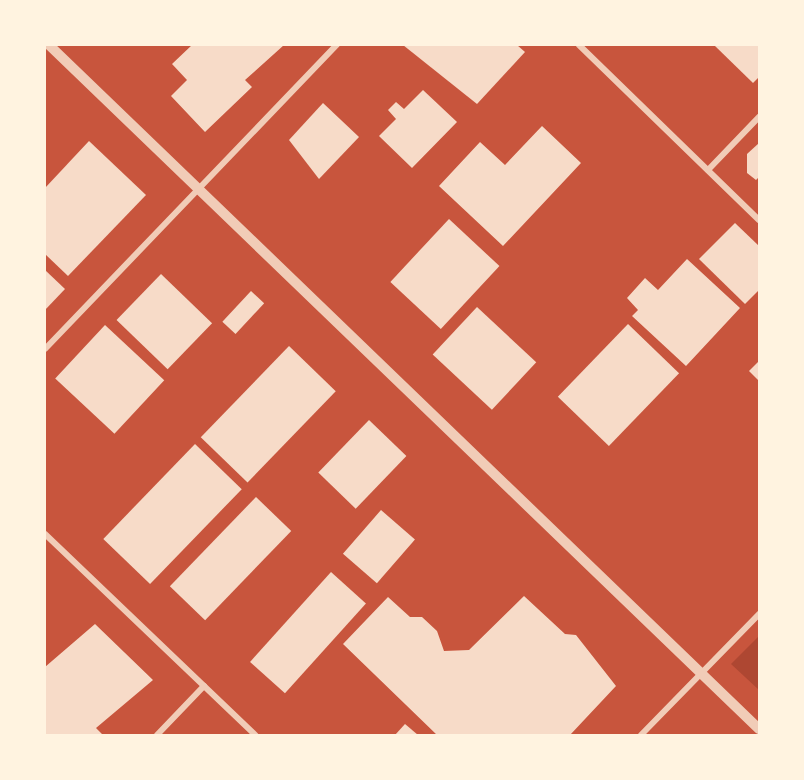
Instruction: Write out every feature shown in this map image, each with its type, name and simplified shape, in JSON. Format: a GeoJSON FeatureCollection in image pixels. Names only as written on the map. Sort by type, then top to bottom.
{"type":"FeatureCollection","features":[{"type":"Feature","properties":{"kind":"street"},"geometry":{"type":"LineString","coordinates":[[49,45],[199,187],[759,729]]}},
{"type":"Feature","properties":{"kind":"street"},"geometry":{"type":"LineString","coordinates":[[45,349],[337,45]]}},
{"type":"Feature","properties":{"kind":"street"},"geometry":{"type":"LineString","coordinates":[[579,45],[759,219]]}},
{"type":"Feature","properties":{"kind":"street"},"geometry":{"type":"LineString","coordinates":[[708,170],[759,117]]}},
{"type":"Feature","properties":{"kind":"street"},"geometry":{"type":"LineString","coordinates":[[45,534],[255,735]]}},
{"type":"Feature","properties":{"kind":"street"},"geometry":{"type":"LineString","coordinates":[[641,735],[759,614]]}},
{"type":"Feature","properties":{"kind":"street"},"geometry":{"type":"LineString","coordinates":[[157,735],[204,686]]}},
{"type":"Feature","properties":{"kind":"shaded area"},"geometry":{"type":"Polygon","coordinates":[[[759,636],[759,690],[731,664],[759,636]]]}},
{"type":"Feature","properties":{"kind":"building"},"geometry":{"type":"Polygon","coordinates":[[[192,45],[284,45],[245,80],[252,87],[205,132],[171,96],[187,80],[172,64],[192,45]]]}},
{"type":"Feature","properties":{"kind":"building"},"geometry":{"type":"Polygon","coordinates":[[[403,45],[517,45],[525,52],[477,104],[403,45]]]}},
{"type":"Feature","properties":{"kind":"building"},"geometry":{"type":"Polygon","coordinates":[[[714,45],[759,45],[759,77],[753,83],[714,45]]]}},
{"type":"Feature","properties":{"kind":"building"},"geometry":{"type":"Polygon","coordinates":[[[423,90],[457,122],[412,168],[379,136],[396,119],[388,110],[396,102],[404,109],[423,90]]]}},
{"type":"Feature","properties":{"kind":"building"},"geometry":{"type":"Polygon","coordinates":[[[323,103],[359,137],[319,179],[289,140],[323,103]]]}},
{"type":"Feature","properties":{"kind":"building"},"geometry":{"type":"Polygon","coordinates":[[[542,126],[581,163],[503,246],[439,186],[480,142],[505,165],[542,126]]]}},
{"type":"Feature","properties":{"kind":"building"},"geometry":{"type":"Polygon","coordinates":[[[89,141],[146,195],[68,276],[45,254],[45,188],[89,141]]]}},
{"type":"Feature","properties":{"kind":"building"},"geometry":{"type":"Polygon","coordinates":[[[759,143],[759,177],[756,180],[747,173],[747,154],[759,143]]]}},
{"type":"Feature","properties":{"kind":"building"},"geometry":{"type":"Polygon","coordinates":[[[449,219],[499,266],[441,329],[390,282],[449,219]]]}},
{"type":"Feature","properties":{"kind":"building"},"geometry":{"type":"Polygon","coordinates":[[[735,223],[759,246],[759,290],[745,304],[699,259],[735,223]]]}},
{"type":"Feature","properties":{"kind":"building"},"geometry":{"type":"Polygon","coordinates":[[[687,259],[740,308],[686,366],[632,316],[638,310],[627,298],[645,278],[658,290],[687,259]]]}},
{"type":"Feature","properties":{"kind":"building"},"geometry":{"type":"Polygon","coordinates":[[[45,270],[65,289],[45,310],[45,270]]]}},
{"type":"Feature","properties":{"kind":"building"},"geometry":{"type":"Polygon","coordinates":[[[161,274],[212,323],[168,369],[117,320],[161,274]]]}},
{"type":"Feature","properties":{"kind":"building"},"geometry":{"type":"Polygon","coordinates":[[[251,291],[264,303],[236,334],[222,322],[251,291]]]}},
{"type":"Feature","properties":{"kind":"building"},"geometry":{"type":"Polygon","coordinates":[[[477,307],[536,362],[492,410],[433,355],[477,307]]]}},
{"type":"Feature","properties":{"kind":"building"},"geometry":{"type":"Polygon","coordinates":[[[628,324],[679,373],[609,446],[558,397],[628,324]]]}},
{"type":"Feature","properties":{"kind":"building"},"geometry":{"type":"Polygon","coordinates":[[[105,325],[164,380],[114,434],[55,378],[105,325]]]}},
{"type":"Feature","properties":{"kind":"building"},"geometry":{"type":"Polygon","coordinates":[[[289,346],[336,391],[248,483],[201,437],[289,346]]]}},
{"type":"Feature","properties":{"kind":"building"},"geometry":{"type":"Polygon","coordinates":[[[759,361],[759,381],[749,371],[759,361]]]}},
{"type":"Feature","properties":{"kind":"building"},"geometry":{"type":"Polygon","coordinates":[[[369,420],[406,456],[356,509],[318,473],[369,420]]]}},
{"type":"Feature","properties":{"kind":"building"},"geometry":{"type":"Polygon","coordinates":[[[195,444],[242,489],[150,584],[103,539],[195,444]]]}},
{"type":"Feature","properties":{"kind":"building"},"geometry":{"type":"Polygon","coordinates":[[[256,497],[291,531],[205,620],[170,586],[256,497]]]}},
{"type":"Feature","properties":{"kind":"building"},"geometry":{"type":"Polygon","coordinates":[[[381,510],[415,540],[377,583],[343,554],[381,510]]]}},
{"type":"Feature","properties":{"kind":"building"},"geometry":{"type":"Polygon","coordinates":[[[331,572],[366,603],[285,693],[250,662],[331,572]]]}},
{"type":"Feature","properties":{"kind":"building"},"geometry":{"type":"Polygon","coordinates":[[[524,596],[565,634],[576,635],[616,686],[570,735],[437,735],[343,644],[388,597],[410,617],[422,617],[437,631],[444,651],[469,650],[524,596]]]}},
{"type":"Feature","properties":{"kind":"building"},"geometry":{"type":"Polygon","coordinates":[[[95,624],[153,680],[96,728],[103,735],[46,735],[45,667],[95,624]]]}},
{"type":"Feature","properties":{"kind":"building"},"geometry":{"type":"Polygon","coordinates":[[[405,724],[418,735],[395,735],[405,724]]]}}]}
